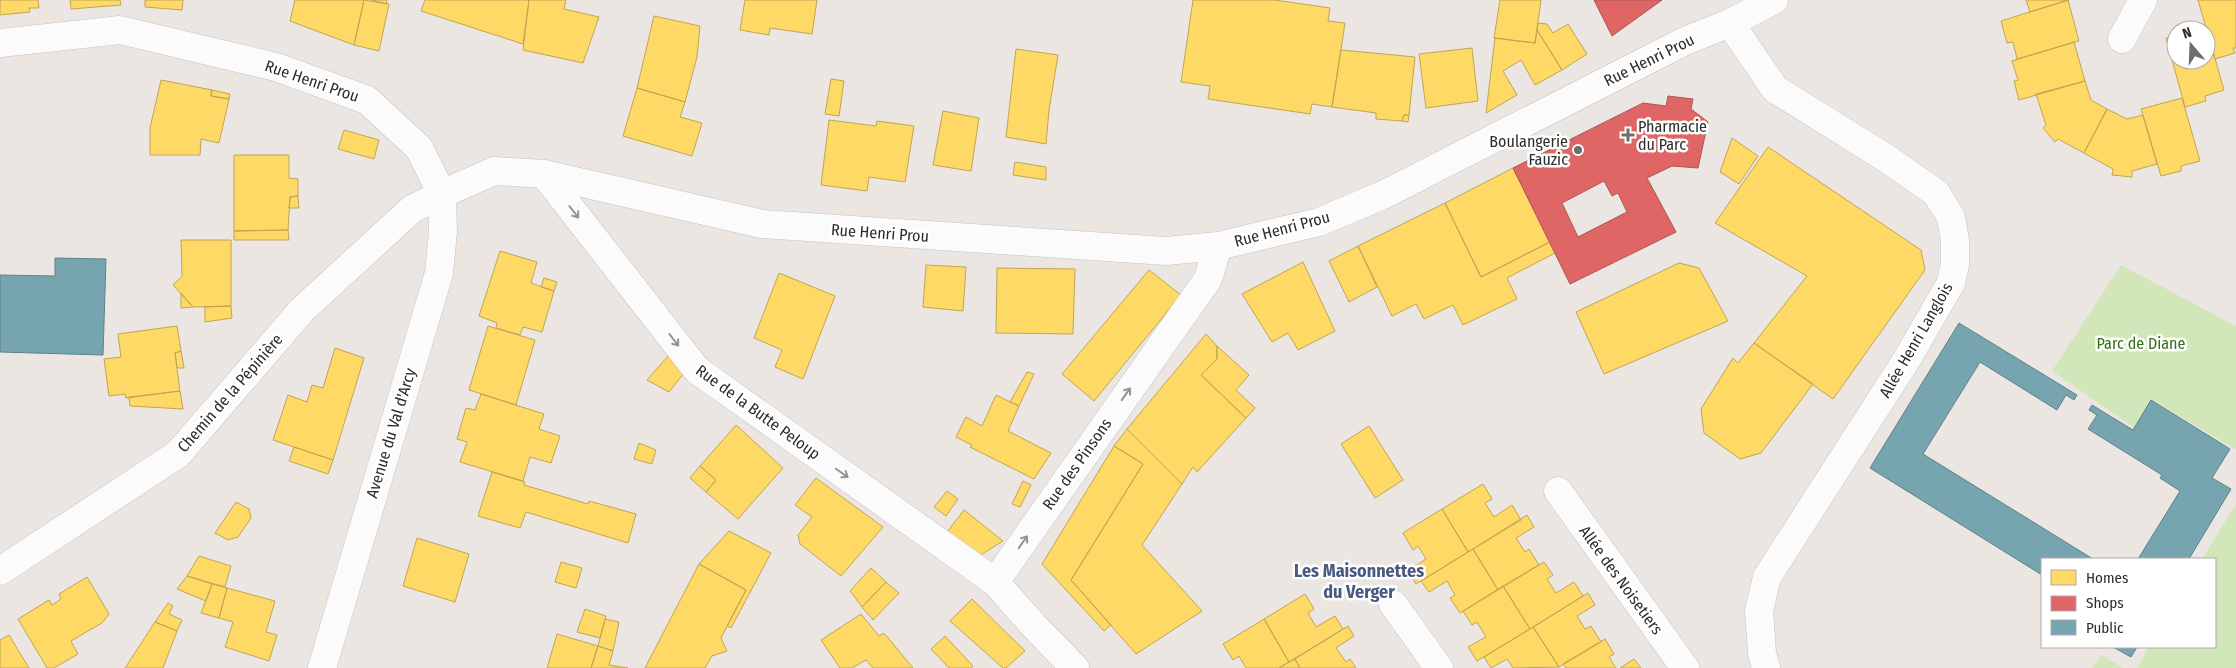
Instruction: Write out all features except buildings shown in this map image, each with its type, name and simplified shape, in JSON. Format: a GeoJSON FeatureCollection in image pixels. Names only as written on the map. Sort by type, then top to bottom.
{"type":"FeatureCollection","features":[{"type":"Feature","properties":{"kind":"street","name":"Rue Henri Prou"},"geometry":{"type":"LineString","coordinates":[[0,43],[120,30],[276,67],[367,100],[419,148],[442,194],[494,171],[544,174],[762,224],[1166,252],[1218,246],[1319,222],[1383,195],[1685,41],[1730,23],[1774,0]]}},
{"type":"Feature","properties":{"kind":"street"},"geometry":{"type":"LineString","coordinates":[[2122,39],[2143,0]]}},
{"type":"Feature","properties":{"kind":"street","name":"Allée Henri Langlois"},"geometry":{"type":"LineString","coordinates":[[1730,23],[1775,89],[1889,160],[1936,193],[1951,217],[1955,241],[1955,264],[1950,283],[1937,307],[1907,359],[1767,577],[1759,611],[1762,653],[1766,668]]}},
{"type":"Feature","properties":{"kind":"street","name":"Rue de la Butte Peloup"},"geometry":{"type":"LineString","coordinates":[[544,174],[697,370],[995,582]]}},
{"type":"Feature","properties":{"kind":"street","name":"Chemin de la Pépinière"},"geometry":{"type":"LineString","coordinates":[[0,572],[178,454],[302,310],[412,209],[442,194]]}},
{"type":"Feature","properties":{"kind":"street","name":"Avenue du Val d'Arcy"},"geometry":{"type":"LineString","coordinates":[[322,668],[439,273],[443,232],[442,194]]}},
{"type":"Feature","properties":{"kind":"street","name":"Rue des Pinsons"},"geometry":{"type":"LineString","coordinates":[[995,582],[1208,279],[1218,246]]}},
{"type":"Feature","properties":{"kind":"street","name":"Allée des Noisetiers"},"geometry":{"type":"LineString","coordinates":[[1558,491],[1685,668]]}},
{"type":"Feature","properties":{"kind":"street"},"geometry":{"type":"LineString","coordinates":[[995,582],[1035,628],[1075,668]]}},
{"type":"Feature","properties":{"kind":"street"},"geometry":{"type":"LineString","coordinates":[[1393,604],[1439,668]]}},
{"type":"Feature","properties":{"kind":"green space","name":"Parc de Diane"},"geometry":{"type":"Polygon","coordinates":[[[2121,265],[2236,326],[2236,450],[2153,400],[2136,429],[2052,371],[2121,265]]]}},
{"type":"Feature","properties":{"kind":"green space"},"geometry":{"type":"Polygon","coordinates":[[[2236,504],[2236,668],[2137,668],[2148,648],[2216,648],[2216,558],[2203,558],[2236,504]]]}},
{"type":"Feature","properties":{"kind":"green space"},"geometry":{"type":"Polygon","coordinates":[[[2101,655],[2123,668],[2092,668],[2101,655]]]}},
{"type":"Feature","properties":{"kind":"place","name":"Pharmacie du Parc"},"geometry":{"type":"Point","coordinates":[1628,135]}},
{"type":"Feature","properties":{"kind":"place","name":"Boulangerie Fauzic"},"geometry":{"type":"Point","coordinates":[1578,150]}},
{"type":"Feature","properties":{"kind":"district","name":"Les Maisonnettes du Verger"},"geometry":{"type":"Point","coordinates":[1359,581]}}]}
